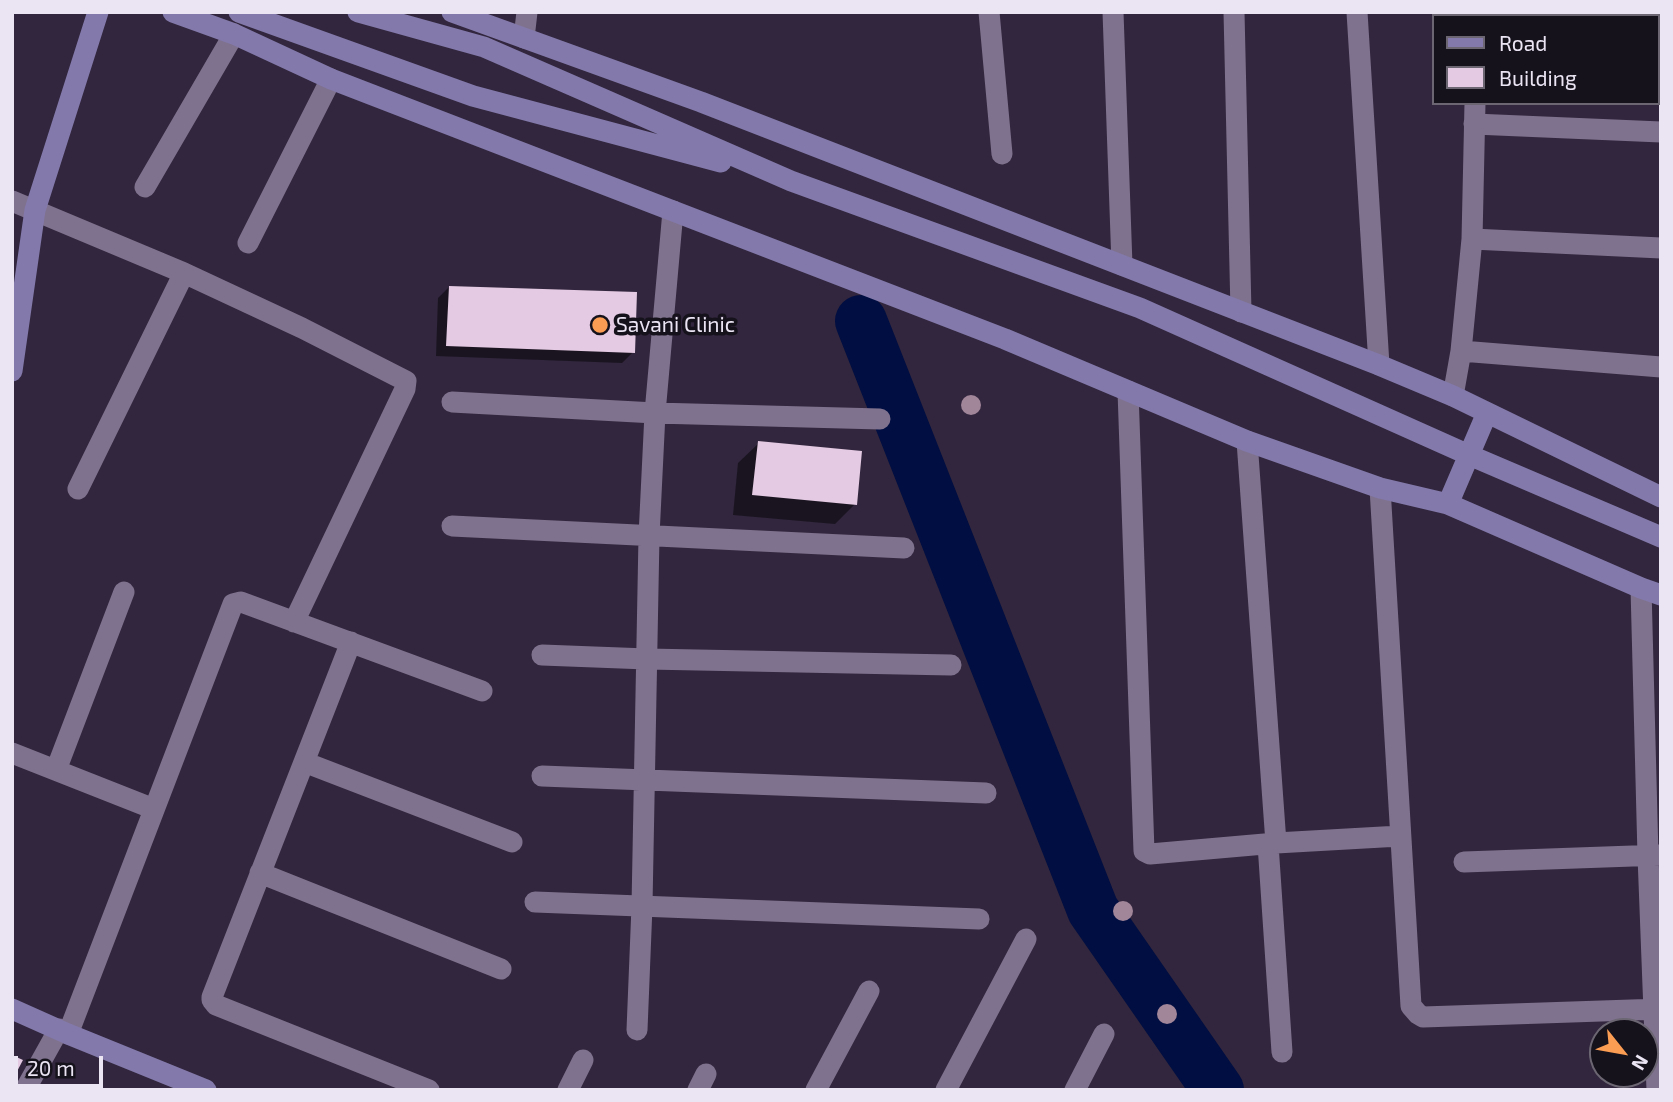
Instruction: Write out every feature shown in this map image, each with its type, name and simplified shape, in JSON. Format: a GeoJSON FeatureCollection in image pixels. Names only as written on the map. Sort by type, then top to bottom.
{"type":"FeatureCollection","features":[{"type":"Feature","properties":{"kind":"main road"},"geometry":{"type":"LineString","coordinates":[[12,371],[18,288],[35,210],[98,12]]}},
{"type":"Feature","properties":{"kind":"main road"},"geometry":{"type":"LineString","coordinates":[[173,12],[234,34],[331,79],[1004,339],[1247,441],[1380,488],[1448,504],[1661,595]]}},
{"type":"Feature","properties":{"kind":"main road"},"geometry":{"type":"LineString","coordinates":[[239,12],[473,96],[791,181]]}},
{"type":"Feature","properties":{"kind":"main road"},"geometry":{"type":"LineString","coordinates":[[358,12],[484,47],[791,181],[1140,308],[1469,455],[1661,537]]}},
{"type":"Feature","properties":{"kind":"main road"},"geometry":{"type":"LineString","coordinates":[[452,12],[701,102],[1379,365],[1487,412],[1661,497]]}},
{"type":"Feature","properties":{"kind":"main road"},"geometry":{"type":"LineString","coordinates":[[1448,504],[1487,412]]}},
{"type":"Feature","properties":{"kind":"main road"},"geometry":{"type":"LineString","coordinates":[[12,1009],[64,1031],[170,1083],[206,1090]]}},
{"type":"Feature","properties":{"kind":"street"},"geometry":{"type":"LineString","coordinates":[[524,38],[527,12]]}},
{"type":"Feature","properties":{"kind":"street"},"geometry":{"type":"LineString","coordinates":[[989,12],[1002,154]]}},
{"type":"Feature","properties":{"kind":"street"},"geometry":{"type":"LineString","coordinates":[[1112,12],[1122,265]]}},
{"type":"Feature","properties":{"kind":"street"},"geometry":{"type":"LineString","coordinates":[[1234,12],[1241,312]]}},
{"type":"Feature","properties":{"kind":"street"},"geometry":{"type":"LineString","coordinates":[[1357,12],[1379,365]]}},
{"type":"Feature","properties":{"kind":"street"},"geometry":{"type":"LineString","coordinates":[[145,187],[234,34]]}},
{"type":"Feature","properties":{"kind":"street"},"geometry":{"type":"LineString","coordinates":[[248,243],[331,79]]}},
{"type":"Feature","properties":{"kind":"street"},"geometry":{"type":"LineString","coordinates":[[1453,397],[1461,351],[1472,239],[1475,113],[1661,132]]}},
{"type":"Feature","properties":{"kind":"street"},"geometry":{"type":"LineString","coordinates":[[12,201],[184,273],[406,381],[405,389],[294,622]]}},
{"type":"Feature","properties":{"kind":"street"},"geometry":{"type":"LineString","coordinates":[[637,1030],[649,536],[655,412],[673,211]]}},
{"type":"Feature","properties":{"kind":"street"},"geometry":{"type":"LineString","coordinates":[[1472,239],[1661,248]]}},
{"type":"Feature","properties":{"kind":"street"},"geometry":{"type":"LineString","coordinates":[[78,489],[184,273]]}},
{"type":"Feature","properties":{"kind":"street"},"geometry":{"type":"LineString","coordinates":[[1461,351],[1661,367]]}},
{"type":"Feature","properties":{"kind":"street"},"geometry":{"type":"LineString","coordinates":[[1128,391],[1144,851],[1150,854],[1272,843],[1400,836]]}},
{"type":"Feature","properties":{"kind":"street"},"geometry":{"type":"LineString","coordinates":[[452,401],[655,412],[880,419]]}},
{"type":"Feature","properties":{"kind":"street"},"geometry":{"type":"LineString","coordinates":[[1247,441],[1282,1052]]}},
{"type":"Feature","properties":{"kind":"street"},"geometry":{"type":"LineString","coordinates":[[1380,488],[1410,1006],[1423,1017],[1657,1009]]}},
{"type":"Feature","properties":{"kind":"street"},"geometry":{"type":"LineString","coordinates":[[452,526],[904,548]]}},
{"type":"Feature","properties":{"kind":"street"},"geometry":{"type":"LineString","coordinates":[[1640,588],[1654,855],[1657,1090]]}},
{"type":"Feature","properties":{"kind":"street"},"geometry":{"type":"LineString","coordinates":[[56,770],[124,592]]}},
{"type":"Feature","properties":{"kind":"street"},"geometry":{"type":"LineString","coordinates":[[25,1090],[64,1031],[233,604],[241,602],[482,691]]}},
{"type":"Feature","properties":{"kind":"street"},"geometry":{"type":"LineString","coordinates":[[351,642],[212,997],[213,1003],[429,1090]]}},
{"type":"Feature","properties":{"kind":"street"},"geometry":{"type":"LineString","coordinates":[[542,655],[647,660],[951,665]]}},
{"type":"Feature","properties":{"kind":"street"},"geometry":{"type":"LineString","coordinates":[[12,753],[154,809]]}},
{"type":"Feature","properties":{"kind":"street"},"geometry":{"type":"LineString","coordinates":[[304,762],[512,842]]}},
{"type":"Feature","properties":{"kind":"street"},"geometry":{"type":"LineString","coordinates":[[542,776],[986,793]]}},
{"type":"Feature","properties":{"kind":"street"},"geometry":{"type":"LineString","coordinates":[[1464,862],[1654,855]]}},
{"type":"Feature","properties":{"kind":"street"},"geometry":{"type":"LineString","coordinates":[[260,873],[501,969]]}},
{"type":"Feature","properties":{"kind":"street"},"geometry":{"type":"LineString","coordinates":[[535,902],[978,919]]}},
{"type":"Feature","properties":{"kind":"street"},"geometry":{"type":"LineString","coordinates":[[946,1090],[1026,939]]}},
{"type":"Feature","properties":{"kind":"street"},"geometry":{"type":"LineString","coordinates":[[816,1090],[869,991]]}},
{"type":"Feature","properties":{"kind":"street"},"geometry":{"type":"LineString","coordinates":[[1074,1090],[1104,1034]]}},
{"type":"Feature","properties":{"kind":"street"},"geometry":{"type":"LineString","coordinates":[[568,1090],[583,1060]]}},
{"type":"Feature","properties":{"kind":"building"},"geometry":{"type":"Polygon","coordinates":[[[449,286],[637,292],[635,353],[446,346],[449,286]]]}},
{"type":"Feature","properties":{"kind":"building"},"geometry":{"type":"Polygon","coordinates":[[[758,441],[862,451],[857,505],[752,495],[758,441]]]}},
{"type":"Feature","properties":{"kind":"building"},"geometry":{"type":"Polygon","coordinates":[[[12,1055],[23,1060],[12,1081],[12,1055]]]}},
{"type":"Feature","properties":{"kind":"waterway"},"geometry":{"type":"LineString","coordinates":[[861,321],[1093,910],[1218,1090]]}},
{"type":"Feature","properties":{"kind":"place","name":"Savani Clinic"},"geometry":{"type":"Point","coordinates":[600,325]}}]}
